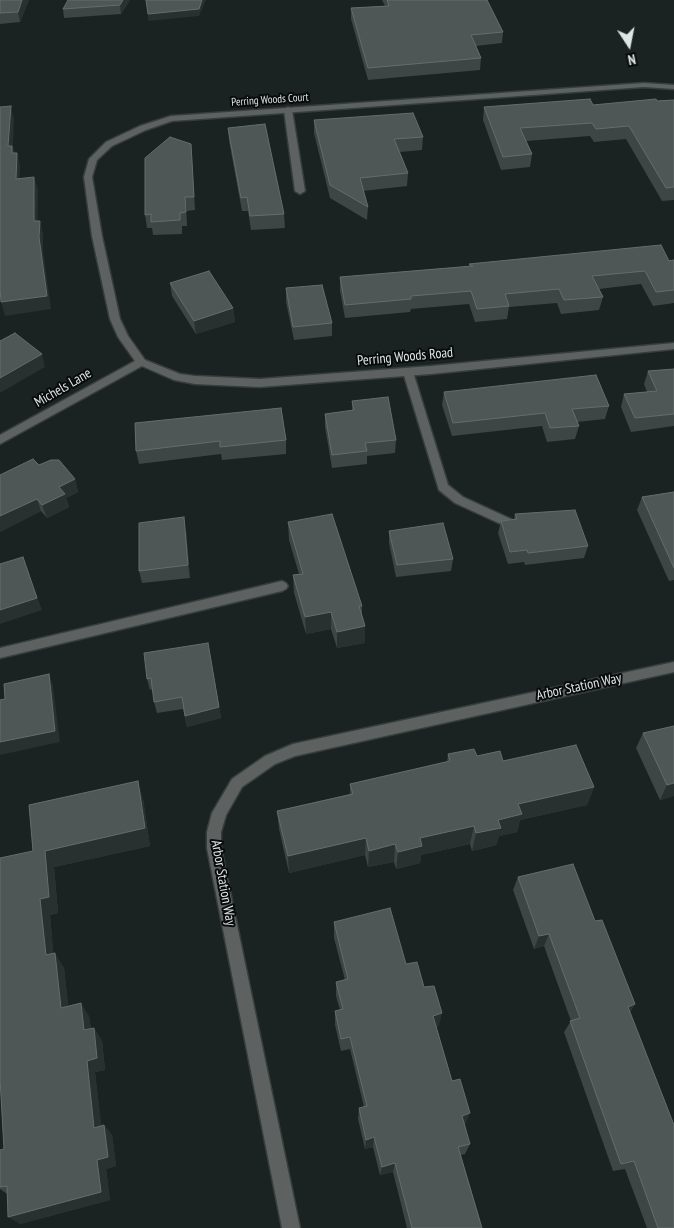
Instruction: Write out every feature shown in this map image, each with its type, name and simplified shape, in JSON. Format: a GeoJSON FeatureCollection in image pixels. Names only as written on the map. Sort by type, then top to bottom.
{"type":"FeatureCollection","features":[{"type":"Feature","properties":{"kind":"street","name":"Perring Woods Court"},"geometry":{"type":"LineString","coordinates":[[141,362],[123,337],[115,319],[96,236],[88,177],[92,159],[108,144],[143,128],[171,119],[644,85],[674,88]]}},
{"type":"Feature","properties":{"kind":"street"},"geometry":{"type":"LineString","coordinates":[[288,110],[300,191]]}},
{"type":"Feature","properties":{"kind":"street","name":"Perring Woods Road"},"geometry":{"type":"LineString","coordinates":[[141,362],[187,378],[251,383],[408,372],[674,346]]}},
{"type":"Feature","properties":{"kind":"street","name":"Michels Lane"},"geometry":{"type":"LineString","coordinates":[[0,440],[141,362]]}},
{"type":"Feature","properties":{"kind":"street"},"geometry":{"type":"LineString","coordinates":[[408,372],[443,487],[459,500],[507,522]]}},
{"type":"Feature","properties":{"kind":"street"},"geometry":{"type":"LineString","coordinates":[[0,653],[282,586]]}},
{"type":"Feature","properties":{"kind":"street","name":"Arbor Station Way"},"geometry":{"type":"LineString","coordinates":[[290,1228],[214,848],[214,832],[220,813],[237,783],[270,760],[293,750],[674,666]]}},
{"type":"Feature","properties":{"kind":"building"},"geometry":{"type":"Polygon","coordinates":[[[0,0],[22,0],[18,12],[0,13],[0,0]]]}},
{"type":"Feature","properties":{"kind":"building"},"geometry":{"type":"Polygon","coordinates":[[[68,0],[123,0],[120,5],[63,9],[68,0]]]}},
{"type":"Feature","properties":{"kind":"building"},"geometry":{"type":"Polygon","coordinates":[[[146,0],[202,0],[199,9],[148,14],[146,0]]]}},
{"type":"Feature","properties":{"kind":"building"},"geometry":{"type":"Polygon","coordinates":[[[387,0],[487,0],[503,32],[471,35],[481,58],[368,68],[351,8],[389,6],[387,0]]]}},
{"type":"Feature","properties":{"kind":"building"},"geometry":{"type":"Polygon","coordinates":[[[590,99],[593,105],[656,99],[657,101],[674,100],[674,187],[666,188],[629,126],[596,129],[592,123],[520,128],[532,154],[503,157],[484,107],[590,99]]]}},
{"type":"Feature","properties":{"kind":"building"},"geometry":{"type":"Polygon","coordinates":[[[11,106],[8,146],[12,146],[12,153],[17,153],[16,179],[34,177],[34,221],[40,221],[39,237],[47,296],[1,302],[0,107],[11,106]]]}},
{"type":"Feature","properties":{"kind":"building"},"geometry":{"type":"Polygon","coordinates":[[[413,113],[423,137],[394,139],[408,173],[360,178],[368,207],[330,185],[314,120],[413,113]]]}},
{"type":"Feature","properties":{"kind":"building"},"geometry":{"type":"Polygon","coordinates":[[[265,124],[284,214],[250,216],[247,197],[241,198],[228,128],[265,124]]]}},
{"type":"Feature","properties":{"kind":"building"},"geometry":{"type":"Polygon","coordinates":[[[170,137],[191,144],[194,197],[185,197],[186,212],[180,213],[180,220],[151,222],[151,214],[145,215],[145,158],[170,137]]]}},
{"type":"Feature","properties":{"kind":"building"},"geometry":{"type":"Polygon","coordinates":[[[661,245],[669,261],[674,260],[674,290],[656,292],[645,271],[592,276],[603,297],[564,300],[559,289],[505,294],[509,306],[477,309],[471,291],[411,296],[411,299],[345,305],[340,277],[473,266],[469,264],[661,245]]]}},
{"type":"Feature","properties":{"kind":"building"},"geometry":{"type":"Polygon","coordinates":[[[209,271],[233,308],[194,321],[170,283],[209,271]]]}},
{"type":"Feature","properties":{"kind":"building"},"geometry":{"type":"Polygon","coordinates":[[[322,285],[332,323],[293,327],[286,288],[322,285]]]}},
{"type":"Feature","properties":{"kind":"building"},"geometry":{"type":"Polygon","coordinates":[[[15,333],[42,354],[0,378],[0,341],[15,333]]]}},
{"type":"Feature","properties":{"kind":"building"},"geometry":{"type":"Polygon","coordinates":[[[674,369],[674,414],[635,418],[624,394],[657,391],[648,371],[674,369]]]}},
{"type":"Feature","properties":{"kind":"building"},"geometry":{"type":"Polygon","coordinates":[[[596,375],[609,406],[572,409],[579,426],[550,428],[545,413],[453,423],[444,392],[596,375]]]}},
{"type":"Feature","properties":{"kind":"building"},"geometry":{"type":"Polygon","coordinates":[[[388,397],[396,440],[365,443],[367,451],[332,455],[325,414],[354,410],[352,401],[388,397]]]}},
{"type":"Feature","properties":{"kind":"building"},"geometry":{"type":"Polygon","coordinates":[[[281,408],[286,440],[220,447],[220,441],[136,451],[135,423],[281,408]]]}},
{"type":"Feature","properties":{"kind":"building"},"geometry":{"type":"Polygon","coordinates":[[[33,459],[39,465],[51,460],[59,460],[75,479],[59,487],[65,494],[42,505],[37,499],[0,516],[0,475],[33,459]]]}},
{"type":"Feature","properties":{"kind":"building"},"geometry":{"type":"Polygon","coordinates":[[[674,492],[674,568],[642,497],[674,492]]]}},
{"type":"Feature","properties":{"kind":"building"},"geometry":{"type":"Polygon","coordinates":[[[575,510],[588,546],[528,553],[527,550],[510,552],[501,521],[517,519],[515,514],[575,510]]]}},
{"type":"Feature","properties":{"kind":"building"},"geometry":{"type":"Polygon","coordinates":[[[332,514],[362,606],[359,606],[365,626],[337,632],[331,612],[305,617],[293,575],[303,574],[288,522],[332,514]]]}},
{"type":"Feature","properties":{"kind":"building"},"geometry":{"type":"Polygon","coordinates":[[[184,517],[188,565],[139,571],[139,523],[184,517]]]}},
{"type":"Feature","properties":{"kind":"building"},"geometry":{"type":"Polygon","coordinates":[[[443,523],[453,559],[397,565],[389,531],[443,523]]]}},
{"type":"Feature","properties":{"kind":"building"},"geometry":{"type":"Polygon","coordinates":[[[23,557],[37,598],[0,610],[0,564],[23,557]]]}},
{"type":"Feature","properties":{"kind":"building"},"geometry":{"type":"Polygon","coordinates":[[[208,643],[219,707],[185,716],[182,697],[154,702],[151,678],[147,679],[144,653],[208,643]]]}},
{"type":"Feature","properties":{"kind":"building"},"geometry":{"type":"Polygon","coordinates":[[[49,674],[55,731],[0,742],[0,700],[5,699],[4,684],[49,674]]]}},
{"type":"Feature","properties":{"kind":"building"},"geometry":{"type":"Polygon","coordinates":[[[674,726],[674,783],[667,785],[643,733],[674,726]]]}},
{"type":"Feature","properties":{"kind":"building"},"geometry":{"type":"Polygon","coordinates":[[[576,745],[594,787],[518,804],[522,814],[498,820],[501,828],[476,833],[474,826],[420,838],[422,846],[398,852],[395,844],[369,851],[366,838],[288,856],[277,811],[353,794],[350,784],[450,761],[448,754],[474,749],[477,756],[500,751],[503,761],[576,745]]]}},
{"type":"Feature","properties":{"kind":"building"},"geometry":{"type":"Polygon","coordinates":[[[138,781],[145,828],[45,851],[49,897],[40,899],[46,955],[55,953],[61,1008],[81,1003],[84,1030],[94,1028],[97,1058],[87,1061],[94,1128],[104,1125],[108,1157],[97,1160],[101,1192],[8,1217],[7,1186],[0,1187],[0,1150],[4,1149],[0,1079],[0,858],[33,851],[29,805],[138,781]]]}},
{"type":"Feature","properties":{"kind":"building"},"geometry":{"type":"Polygon","coordinates":[[[573,864],[595,921],[602,920],[635,1004],[628,1007],[674,1125],[674,1228],[658,1228],[634,1161],[621,1164],[570,1021],[580,1018],[549,934],[539,936],[518,877],[573,864]]]}},
{"type":"Feature","properties":{"kind":"building"},"geometry":{"type":"Polygon","coordinates":[[[390,908],[406,964],[417,962],[424,987],[434,986],[442,1013],[433,1016],[452,1081],[460,1079],[470,1113],[462,1116],[470,1144],[458,1147],[482,1228],[412,1228],[395,1163],[382,1167],[374,1137],[366,1140],[359,1108],[367,1106],[350,1037],[341,1039],[335,1011],[343,1009],[336,982],[348,979],[334,922],[390,908]]]}}]}
